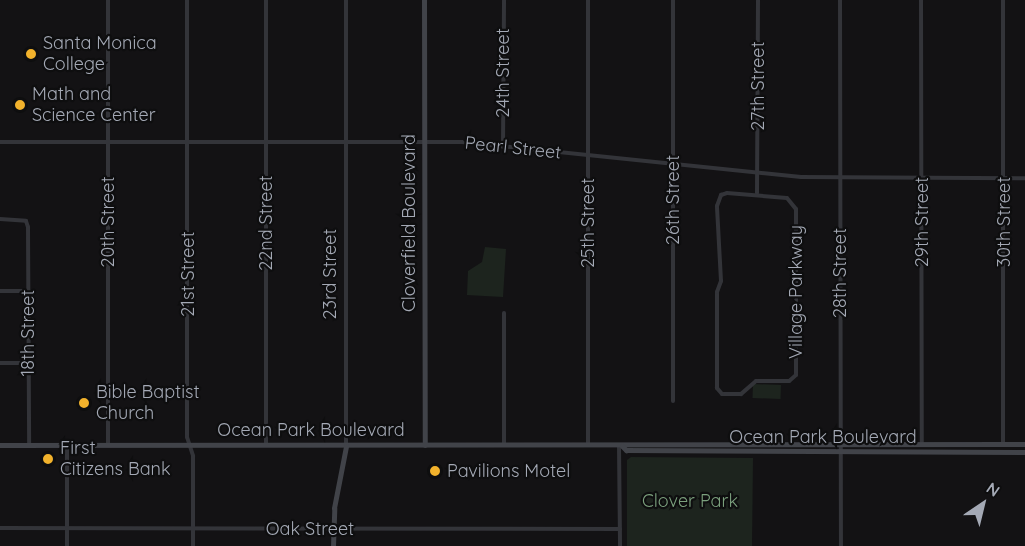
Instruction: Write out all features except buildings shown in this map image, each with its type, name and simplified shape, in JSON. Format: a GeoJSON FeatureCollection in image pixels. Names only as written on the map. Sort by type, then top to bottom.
{"type":"FeatureCollection","features":[{"type":"Feature","properties":{"kind":"street","name":"20th Street"},"geometry":{"type":"LineString","coordinates":[[108,0],[108,445]]}},
{"type":"Feature","properties":{"kind":"street","name":"21st Street"},"geometry":{"type":"LineString","coordinates":[[187,0],[189,444],[193,456],[193,546]]}},
{"type":"Feature","properties":{"kind":"street","name":"22nd Street"},"geometry":{"type":"LineString","coordinates":[[266,0],[266,445]]}},
{"type":"Feature","properties":{"kind":"street","name":"23rd Street"},"geometry":{"type":"LineString","coordinates":[[333,546],[333,529],[346,446],[346,0]]}},
{"type":"Feature","properties":{"kind":"street","name":"Cloverfield Boulevard"},"geometry":{"type":"LineString","coordinates":[[424,0],[425,446]]}},
{"type":"Feature","properties":{"kind":"street","name":"24th Street"},"geometry":{"type":"LineString","coordinates":[[503,147],[504,0]]}},
{"type":"Feature","properties":{"kind":"street","name":"25th Street"},"geometry":{"type":"LineString","coordinates":[[588,0],[588,446]]}},
{"type":"Feature","properties":{"kind":"street","name":"26th Street"},"geometry":{"type":"LineString","coordinates":[[673,0],[673,401]]}},
{"type":"Feature","properties":{"kind":"street","name":"27th Street"},"geometry":{"type":"LineString","coordinates":[[757,193],[758,0]]}},
{"type":"Feature","properties":{"kind":"street","name":"28th Street"},"geometry":{"type":"LineString","coordinates":[[840,0],[840,546]]}},
{"type":"Feature","properties":{"kind":"street","name":"29th Street"},"geometry":{"type":"LineString","coordinates":[[921,0],[922,444]]}},
{"type":"Feature","properties":{"kind":"street","name":"30th Street"},"geometry":{"type":"LineString","coordinates":[[1003,0],[1003,444]]}},
{"type":"Feature","properties":{"kind":"street","name":"Pearl Street"},"geometry":{"type":"LineString","coordinates":[[0,142],[424,142],[503,147],[758,173],[840,177],[1025,178]]}},
{"type":"Feature","properties":{"kind":"street","name":"Village Parkway"},"geometry":{"type":"LineString","coordinates":[[757,193],[766,198],[787,198],[795,204],[795,375],[789,381],[756,381],[741,394],[722,394],[717,388],[717,292],[721,281],[717,206],[721,195],[757,193]]}},
{"type":"Feature","properties":{"kind":"street","name":"18th Street"},"geometry":{"type":"LineString","coordinates":[[0,219],[26,221],[29,445]]}},
{"type":"Feature","properties":{"kind":"street"},"geometry":{"type":"LineString","coordinates":[[0,291],[28,291]]}},
{"type":"Feature","properties":{"kind":"street"},"geometry":{"type":"LineString","coordinates":[[504,313],[504,445]]}},
{"type":"Feature","properties":{"kind":"street"},"geometry":{"type":"LineString","coordinates":[[0,363],[28,363]]}},
{"type":"Feature","properties":{"kind":"street","name":"Ocean Park Boulevard"},"geometry":{"type":"LineString","coordinates":[[0,445],[621,446],[673,442],[1025,444]]}},
{"type":"Feature","properties":{"kind":"street"},"geometry":{"type":"LineString","coordinates":[[67,445],[67,546]]}},
{"type":"Feature","properties":{"kind":"street","name":"Ocean Park Boulevard"},"geometry":{"type":"LineString","coordinates":[[621,446],[626,450],[1025,452]]}},
{"type":"Feature","properties":{"kind":"street"},"geometry":{"type":"LineString","coordinates":[[620,546],[621,446]]}},
{"type":"Feature","properties":{"kind":"street","name":"Oak Street"},"geometry":{"type":"LineString","coordinates":[[0,528],[620,529]]}},
{"type":"Feature","properties":{"kind":"green space"},"geometry":{"type":"Polygon","coordinates":[[[485,247],[506,249],[503,297],[467,295],[468,271],[482,262],[485,247]]]}},
{"type":"Feature","properties":{"kind":"green space"},"geometry":{"type":"Polygon","coordinates":[[[753,384],[781,385],[780,399],[753,398],[753,384]]]}},
{"type":"Feature","properties":{"kind":"green space","name":"Clover Park"},"geometry":{"type":"Polygon","coordinates":[[[631,457],[753,458],[752,546],[627,546],[627,460],[631,457]]]}},
{"type":"Feature","properties":{"kind":"place","name":"Santa Monica College"},"geometry":{"type":"Point","coordinates":[31,54]}},
{"type":"Feature","properties":{"kind":"place","name":"Math and Science Center"},"geometry":{"type":"Point","coordinates":[20,105]}},
{"type":"Feature","properties":{"kind":"place","name":"Bible Baptist Church"},"geometry":{"type":"Point","coordinates":[84,403]}},
{"type":"Feature","properties":{"kind":"place","name":"First Citizens Bank"},"geometry":{"type":"Point","coordinates":[48,459]}},
{"type":"Feature","properties":{"kind":"place","name":"Pavilions Motel"},"geometry":{"type":"Point","coordinates":[435,471]}}]}
